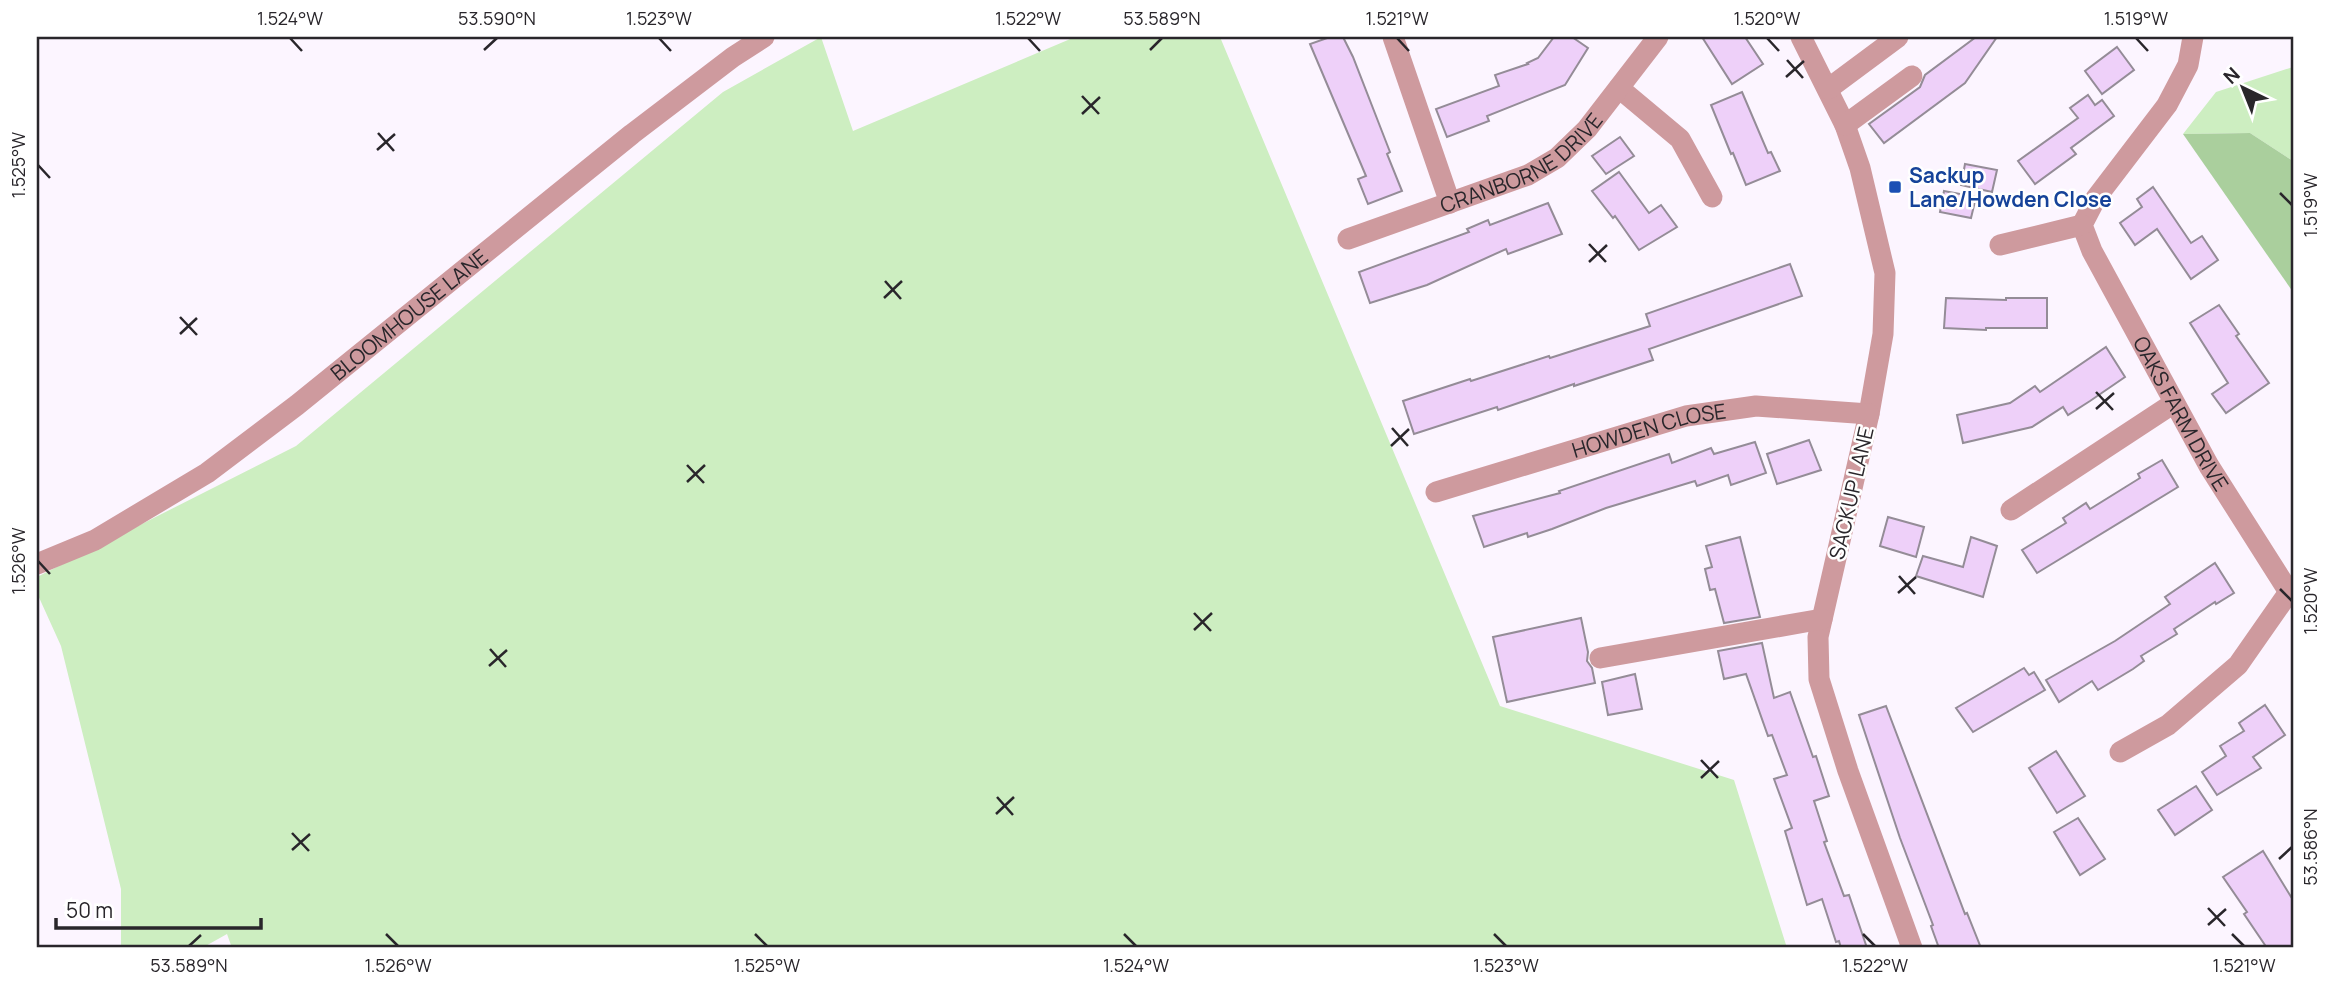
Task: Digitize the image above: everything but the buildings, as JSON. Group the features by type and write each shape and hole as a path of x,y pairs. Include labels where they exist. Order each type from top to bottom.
{"street":[{"name":"BLOOMHOUSE LANE","path":"37,564 95,540 207,474 297,405 632,134 733,57 764,37"},
{"path":"1393,37 1450,202"},
{"name":"CRANBORNE DRIVE","path":"1348,239 1528,174 1557,158 1587,128 1658,37"},
{"name":"SACKUP LANE","path":"1801,37 1845,125 1860,168 1885,273 1882,334 1870,414 1818,637 1819,679 1848,771 1912,948"},
{"path":"1828,89 1898,37"},
{"path":"2000,245 2082,225 2096,198 2167,105 2188,65 2193,37"},
{"path":"1845,125 1912,76"},
{"path":"1619,88 1681,139 1712,197"},
{"name":"OAKS FARM DRIVE","path":"2082,225 2092,251 2209,466 2291,592"},
{"path":"2011,510 2174,403"},
{"name":"HOWDEN CLOSE","path":"1436,492 1686,416 1756,406 1870,414"},
{"path":"2120,752 2168,725 2238,665 2291,592"},
{"path":"1600,658 1822,620"}],"green space":[{"path":"821,37 853,131 1075,37 1220,37 1500,706 1734,780 1787,948 232,948 227,934 202,948 121,948 121,889 61,646 37,593 37,577 296,446 723,92"},
{"path":"2293,67 2293,161 2250,133 2183,134 2216,92"},
{"path":"2250,133 2293,161 2293,292 2183,134"}],"place":[{"name":"Sackup Lane/Howden Close","path":"1895,187"}]}
